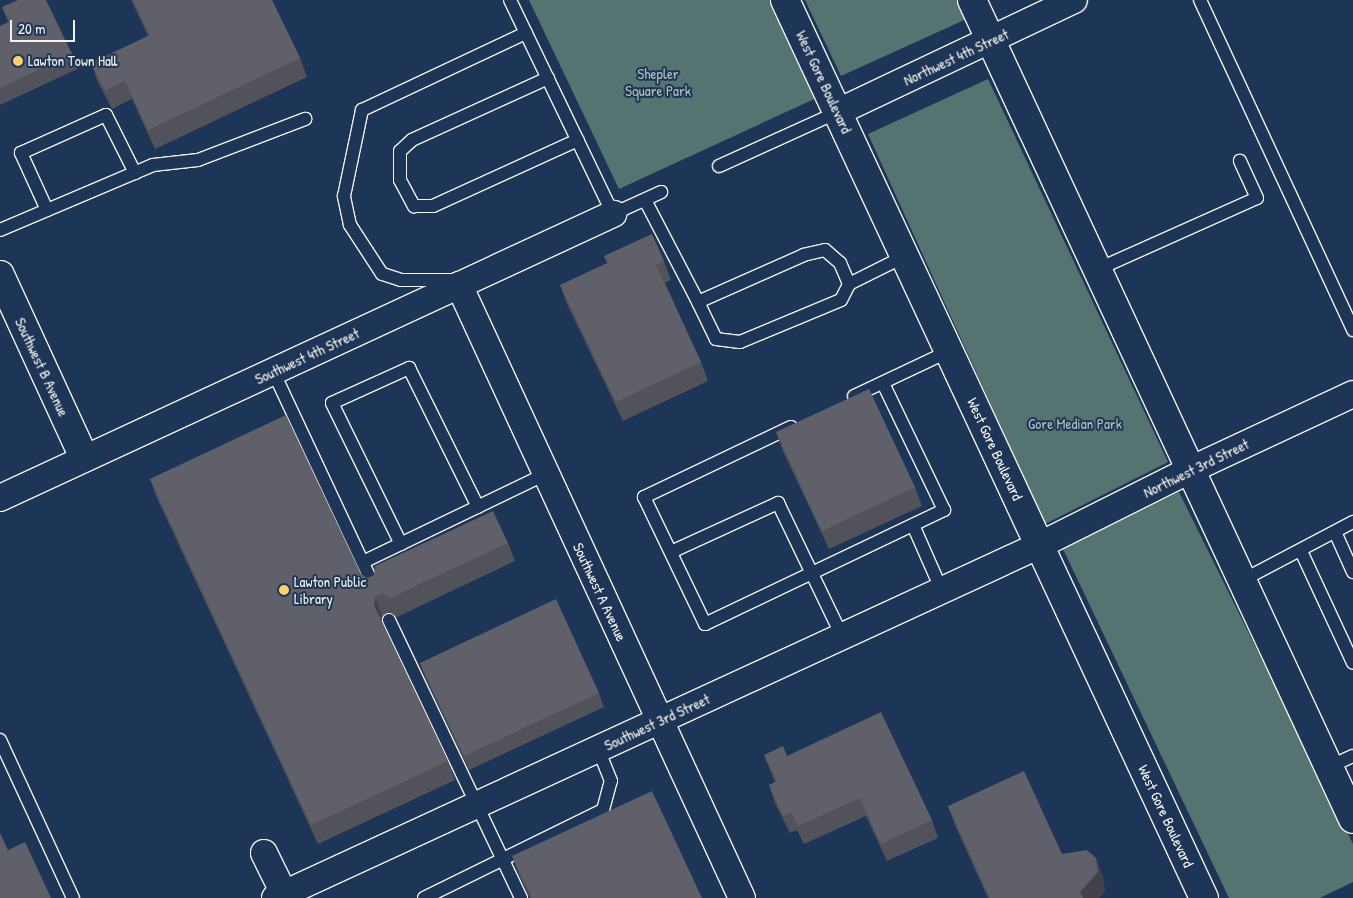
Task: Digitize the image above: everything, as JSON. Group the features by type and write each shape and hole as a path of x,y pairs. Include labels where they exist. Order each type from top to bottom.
{"main road":[{"name":"West Gore Boulevard","path":"785,0 1204,898"},
{"path":"972,0 1188,470 1353,818"},
{"name":"Southwest B Avenue","path":"0,275 84,458"}],"street":[{"name":"Northwest 4th Street","path":"838,112 991,42 1074,0"},
{"name":"Southwest 4th Street","path":"0,498 614,214"},
{"name":"Southwest A Avenue","path":"465,282 546,474 742,898"},
{"name":"Northwest 3rd Street","path":"1040,545 1188,470 1353,394"},
{"name":"Southwest 3rd Street","path":"282,897 476,805 1040,545"},
{"path":"264,853 282,897"}],"lane":[{"path":"510,0 614,214 662,192"},
{"path":"1200,0 1353,330"},
{"path":"465,282 401,280 382,274 350,225 344,196 352,150 362,110 526,33"},
{"path":"548,78 412,140 400,151 400,180 414,206 433,206 578,140"},
{"path":"718,166 838,112"},
{"path":"47,210 21,153 106,115 135,173"},
{"path":"0,230 153,165 198,160 305,119"},
{"path":"1096,270 1257,198 1240,161"},
{"path":"645,200 716,339 740,342 841,300 849,284 905,256"},
{"path":"698,302 804,255 825,250 840,263 849,284"},
{"path":"839,404 949,351"},
{"path":"401,544 332,403 409,368 478,507"},
{"path":"273,371 375,588"},
{"path":"803,421 644,497 705,624 944,510 883,383"},
{"path":"363,562 546,474"},
{"path":"671,552 778,503 842,636"},
{"path":"1241,581 1353,522"},
{"path":"913,525 942,591"},
{"path":"1336,532 1353,572"},
{"path":"1301,551 1353,663"},
{"path":"389,620 521,898"},
{"path":"0,740 73,898"},
{"path":"424,898 442,894 503,859 603,810 611,781 598,749"},
{"path":"1329,767 1353,756"}],"green space":[{"name":"Shepler Square Park","path":"529,0 778,0 823,95 619,189"},
{"path":"805,0 962,0 971,17 841,76"},
{"name":"Gore Median Park","path":"988,79 1168,462 1045,524 868,134"},
{"path":"1179,492 1353,844 1353,882 1320,898 1229,898 1063,549"}],"building":[{"path":"18,0 46,0 72,54 0,88 0,26 10,22 2,7"},
{"path":"133,0 272,0 300,58 148,130 125,81 105,90 91,63 150,35"},
{"path":"652,234 664,261 656,265 701,362 616,402 560,285 608,263 604,256"},
{"path":"869,389 915,487 822,531 776,432"},
{"name":"Lawton Public Library","path":"286,415 361,574 367,578 374,575 375,566 493,511 508,543 390,598 382,593 375,597 374,605 448,761 311,825 150,479"},
{"path":"556,599 599,693 464,756 420,663"},
{"path":"881,712 932,820 881,844 860,798 798,826 791,812 783,816 769,785 777,781 764,755 783,746 787,756"},
{"path":"1024,771 1062,854 1087,850 1096,858 1098,872 1080,892 1083,898 990,898 948,806"},
{"path":"652,791 702,898 532,898 512,856"},
{"path":"0,833 8,850 25,842 51,898 0,898"}],"place":[{"name":"Lawton Town Hall","path":"18,61"},
{"name":"Lawton Public Library","path":"284,590"}]}
